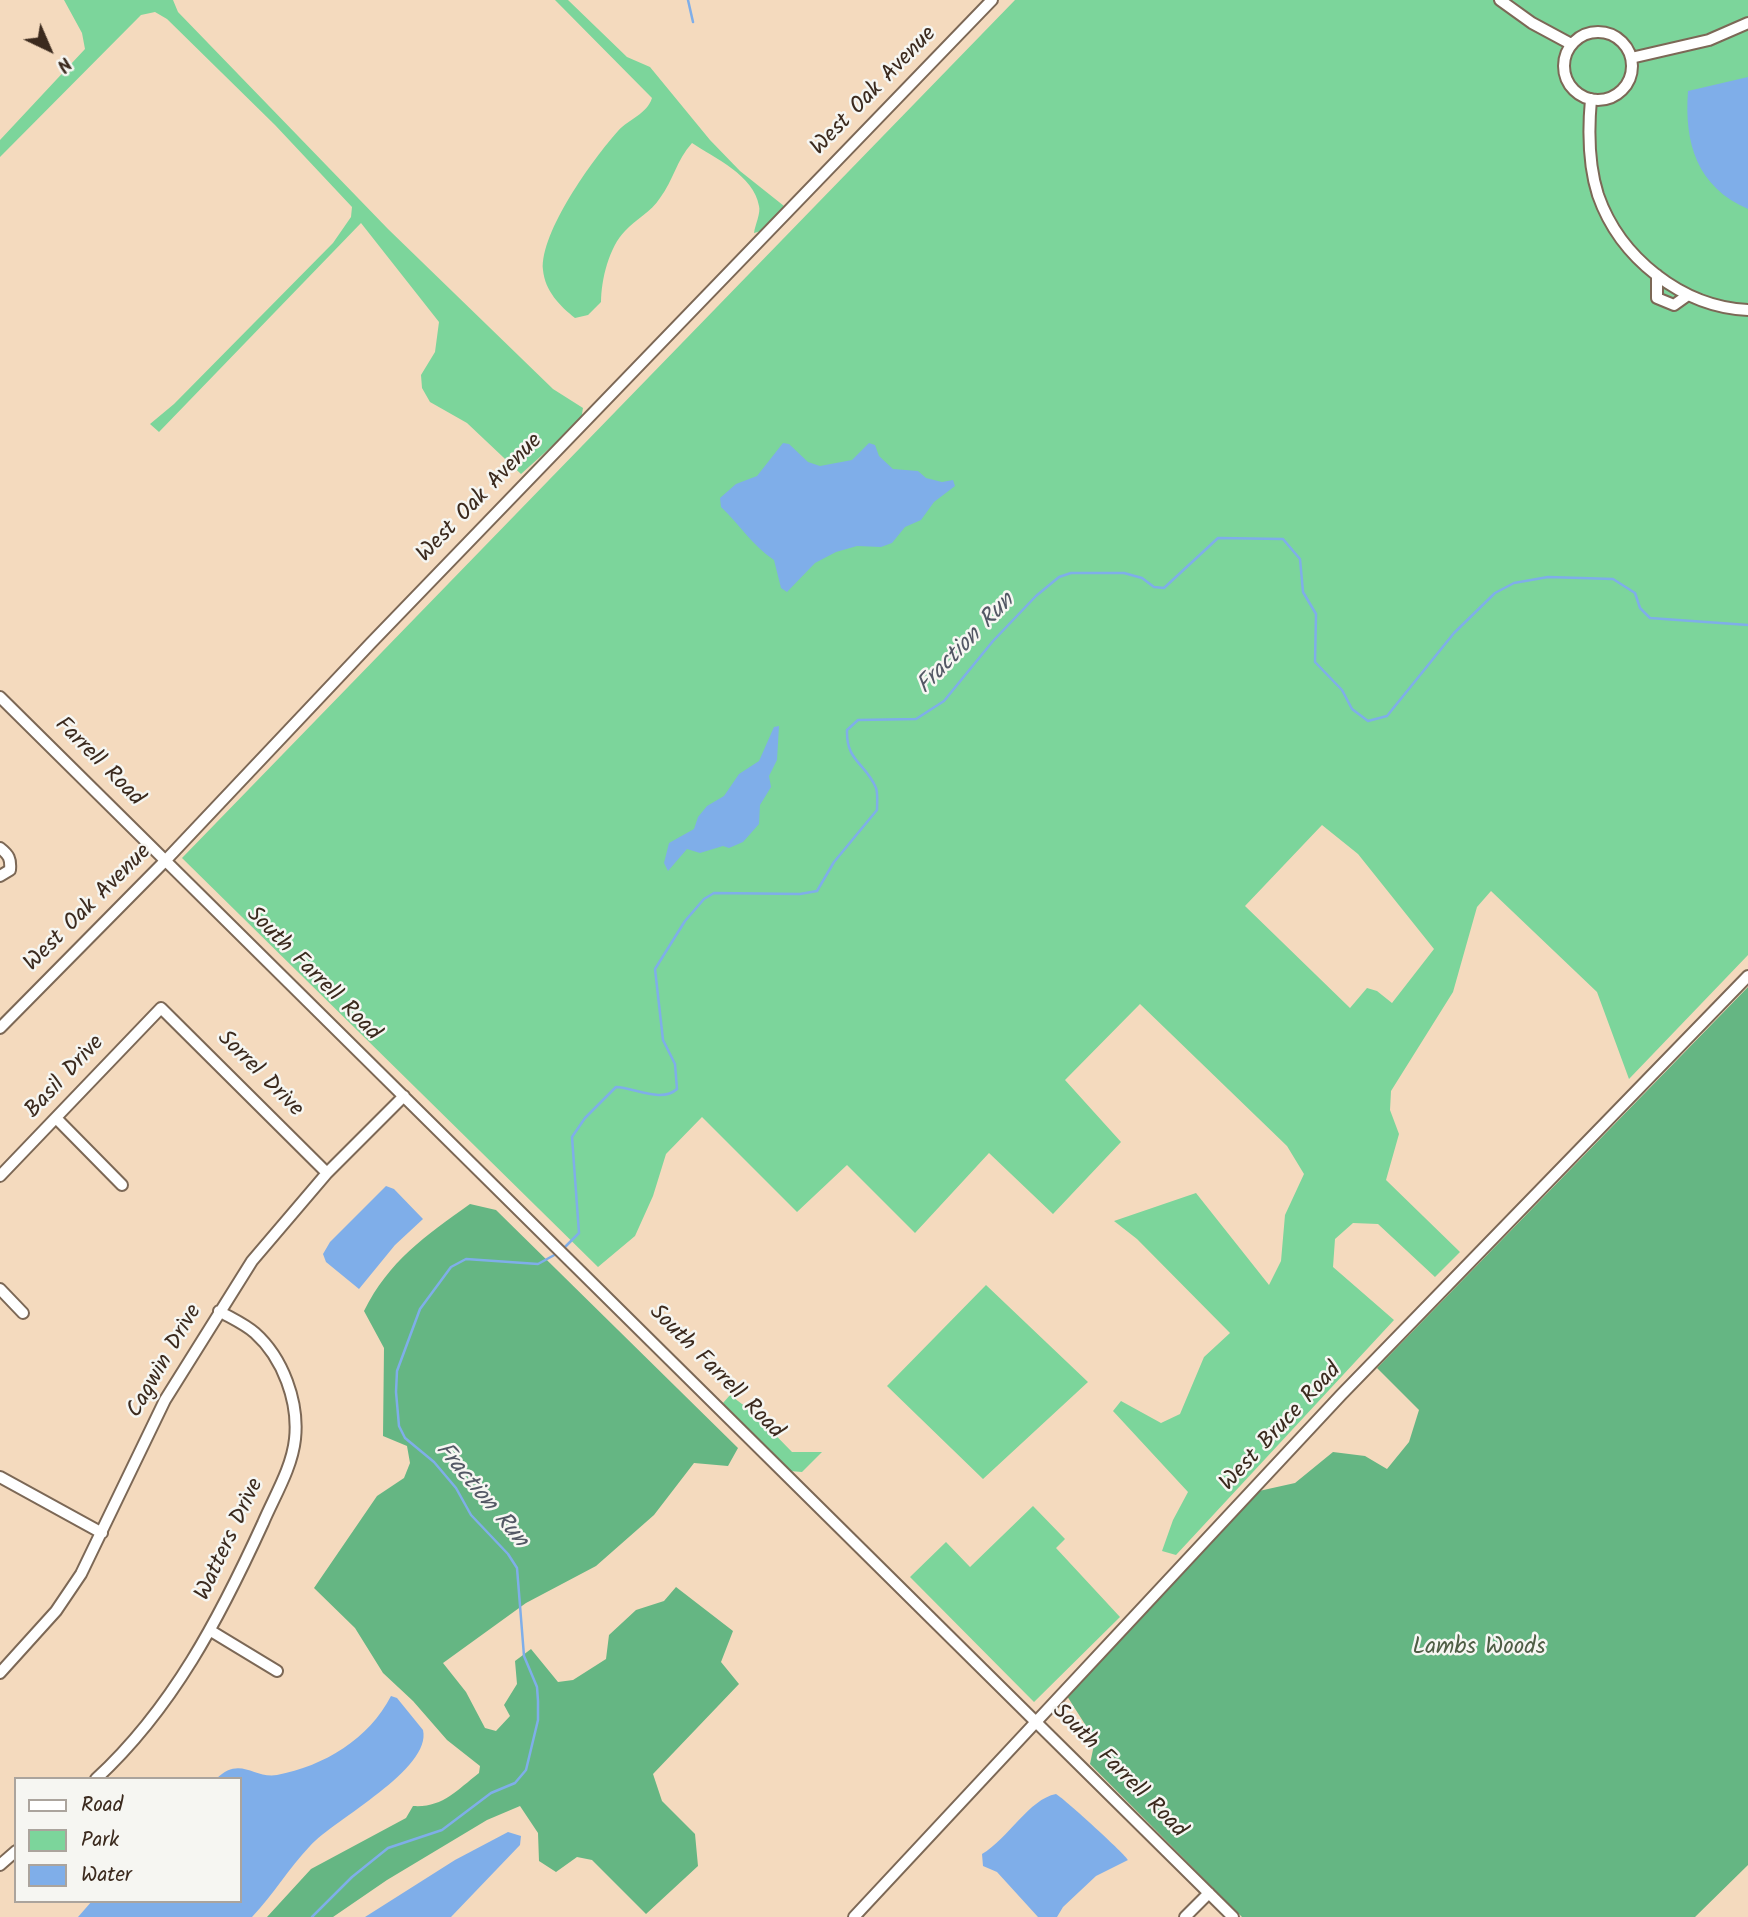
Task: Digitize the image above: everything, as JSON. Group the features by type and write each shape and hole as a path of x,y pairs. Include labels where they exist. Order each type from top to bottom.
{"street":[{"name":"West Oak Avenue","path":"0,1028 166,860 371,643 992,0"},
{"path":"1500,0 1532,23 1572,44"},
{"path":"1631,58 1709,40 1748,23"},
{"path":"1600,32 1620,40 1631,58 1629,79 1623,89 1603,100 1580,95 1566,78 1566,55 1572,44 1590,33 1600,32"},
{"path":"1591,99 1588,132 1598,195 1611,223 1633,252 1657,275 1688,295 1732,309 1748,310"},
{"path":"1657,275 1657,298 1665,304 1674,305 1688,295"},
{"name":"Farrell Road","path":"0,697 166,860"},
{"path":"0,848 8,854 10,870 0,876"},
{"name":"South Farrell Road","path":"166,860 1233,1917"},
{"name":"West Bruce Road","path":"854,1917 1038,1723 1340,1395 1748,976"},
{"name":"Basil Drive","path":"0,1176 161,1008"},
{"name":"Sorrel Drive","path":"161,1008 327,1173"},
{"name":"Cagwin Drive","path":"0,1672 56,1611 81,1574 165,1400 219,1311 275,1230 404,1096"},
{"path":"57,1119 122,1185"},
{"path":"0,1289 23,1312"},
{"name":"Watters Drive","path":"98,1777 146,1726 180,1681 211,1631 284,1476 295,1439 292,1401 282,1367 256,1334 219,1311"},
{"path":"0,1477 102,1533"},
{"path":"211,1631 277,1671"},
{"path":"0,1865 14,1853"},
{"path":"1185,1917 1209,1893"}],"green space":[{"path":"64,0 173,0 178,12 388,229 553,389 583,408 581,420 521,474 467,423 430,402 422,388 421,375 435,352 439,322 361,223 159,432 150,424 174,404 333,243 351,217 352,207 275,125 167,19 155,12 141,15 0,157 0,140 85,49 82,33"},
{"path":"555,0 568,0 627,57 650,67 710,140 740,171 784,206 761,231 754,233 759,209 756,195 750,185 732,168 692,143 656,203 619,238 604,274 601,302 588,315 575,318 554,297 544,278 544,254 550,236 570,197 595,159 622,127 650,104 652,98"},
{"path":"1015,0 1748,0 1748,955 1629,1079 1597,992 1491,891 1477,907 1453,992 1391,1091 1390,1110 1399,1134 1386,1180 1460,1252 1435,1277 1378,1224 1353,1223 1335,1239 1333,1267 1394,1320 1176,1555 1162,1551 1173,1520 1188,1492 1113,1411 1121,1401 1161,1423 1180,1414 1204,1357 1230,1333 1137,1239 1114,1221 1196,1193 1269,1285 1281,1261 1285,1215 1304,1174 1287,1146 1140,1004 1065,1080 1121,1142 1053,1214 989,1153 915,1233 847,1165 797,1212 702,1117 666,1154 653,1196 635,1236 598,1267 182,858","holes":["1322,825 1358,854 1434,949 1392,1003 1377,991 1367,988 1350,1008 1245,906"]},
{"name":"Lambs Woods","path":"1748,987 1748,1865 1695,1917 1242,1917 1090,1764 1095,1740 1067,1696 1259,1491 1295,1483 1333,1452 1365,1456 1387,1469 1409,1442 1419,1410 1377,1368"},
{"path":"470,1204 496,1210 738,1448 728,1466 694,1463 654,1515 596,1566 526,1603 443,1663 466,1692 485,1728 496,1731 510,1716 504,1705 517,1684 515,1661 531,1649 558,1682 573,1680 606,1659 609,1635 636,1610 664,1601 676,1587 733,1631 721,1662 739,1684 653,1774 662,1801 695,1834 698,1866 646,1914 592,1860 577,1857 556,1872 539,1861 538,1833 520,1806 487,1820 387,1880 333,1917 267,1917 311,1869 406,1818 413,1806 432,1804 448,1797 479,1773 480,1766 447,1740 413,1701 383,1673 355,1628 314,1588 377,1496 404,1478 410,1463 407,1446 383,1436 384,1348 364,1311 374,1293 397,1264 423,1239"},
{"path":"986,1285 1088,1382 983,1479 887,1386"},
{"path":"730,1395 754,1413 792,1452 822,1452 802,1472 790,1471 723,1403"},
{"path":"1033,1506 1065,1539 1056,1548 1120,1617 1034,1702 910,1577 946,1542 970,1567"}],"water":[{"path":"1748,77 1748,209 1717,189 1706,176 1692,145 1687,110 1688,91"},
{"path":"783,443 789,444 808,462 820,466 852,460 869,443 875,445 879,456 893,469 918,471 926,478 942,482 953,480 955,486 934,502 921,520 905,527 892,543 881,547 857,546 836,552 815,563 787,592 781,588 774,560 721,507 720,498 736,484 757,476"},
{"path":"779,726 777,760 769,776 771,787 760,805 759,824 743,842 729,848 723,846 700,853 687,849 668,871 664,863 669,843 694,829 698,817 707,806 724,796 739,774 759,761 774,727"},
{"path":"386,1186 394,1189 423,1219 395,1245 359,1289 326,1262 323,1254 330,1242"},
{"path":"391,1696 397,1698 423,1730 422,1745 413,1761 398,1777 310,1846 252,1917 78,1917 90,1903 242,1903 242,1777 219,1777 232,1769 277,1775 312,1765 358,1738 382,1711"},
{"path":"1056,1794 1128,1860 1096,1876 1063,1907 1057,1917 1038,1917 997,1872 983,1866 982,1854 1037,1803"},
{"path":"508,1832 521,1836 520,1845 451,1917 365,1917 455,1860"}],"waterway":[{"path":"688,0 693,22"},
{"name":"Fraction Run","path":"563,1249 579,1233 572,1137 585,1118 616,1087 656,1095 664,1095 677,1089 675,1064 663,1040 655,969 685,921 704,899 714,893 800,894 817,891 834,862 877,810 876,788 853,756 847,730 858,720 916,719 944,701 993,641 1036,596 1059,577 1071,573 1124,573 1142,578 1154,587 1164,588 1218,538 1283,539 1300,559 1303,592 1316,614 1315,662 1342,690 1352,709 1368,721 1387,716 1454,633 1495,593 1514,583 1548,577 1613,579 1635,593 1640,608 1650,618 1748,625"},
{"name":"Fraction Run","path":"312,1917 352,1877 388,1848 442,1830 491,1793 515,1783 526,1770 538,1720 538,1701 537,1687 524,1656 517,1568 508,1554 471,1515 456,1488 434,1462 405,1438 399,1426 397,1371 420,1309 451,1267 466,1259 538,1264 558,1253"}]}
